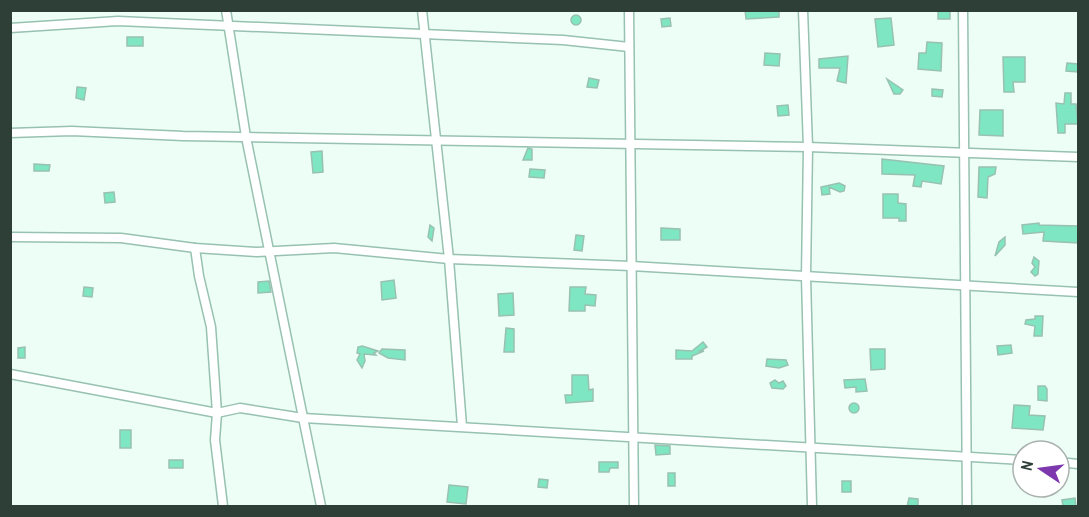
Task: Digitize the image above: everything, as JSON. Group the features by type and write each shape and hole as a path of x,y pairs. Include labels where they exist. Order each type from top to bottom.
{"street":[{"path":"226,10 246,137 321,507"},
{"path":"422,10 449,259 462,426"},
{"path":"629,10 634,507"},
{"path":"803,10 808,147 806,277 812,507"},
{"path":"963,10 967,507"},
{"path":"10,28 118,21 563,40 629,47"},
{"path":"10,133 72,131 246,137 808,147 1078,157"},
{"path":"10,237 121,238 195,249 334,248 449,259 631,266 1078,292"},
{"path":"195,249 198,276 211,327 217,413 215,440 223,507"},
{"path":"10,374 217,413 240,408 303,418 1011,459"}],"building":[{"path":"745,10 779,10 779,17 746,19"},
{"path":"938,10 950,10 950,19 938,19"},
{"path":"576,15 580,16 580,24 576,25 572,24 571,20 572,16"},
{"path":"670,18 671,26 662,27 661,19"},
{"path":"891,18 894,45 878,47 875,19"},
{"path":"127,37 143,37 143,46 127,46"},
{"path":"927,42 942,43 941,71 918,69 919,53 926,53"},
{"path":"765,53 780,54 779,66 764,65"},
{"path":"848,56 846,83 837,81 840,68 819,68 819,59"},
{"path":"1003,57 1025,57 1025,82 1013,82 1014,92 1004,92"},
{"path":"1067,63 1078,64 1078,72 1066,71"},
{"path":"589,78 599,80 597,88 587,87"},
{"path":"887,79 903,90 900,94 894,94"},
{"path":"77,87 86,88 84,100 76,98"},
{"path":"932,89 943,90 942,97 932,96"},
{"path":"1065,93 1071,93 1071,104 1076,104 1078,124 1065,124 1065,133 1058,133 1056,103 1064,104"},
{"path":"788,105 789,115 778,116 777,106"},
{"path":"980,110 1003,110 1003,136 979,135"},
{"path":"528,148 532,149 532,160 523,160"},
{"path":"322,151 323,172 313,173 311,152"},
{"path":"882,159 944,166 941,184 922,181 921,187 913,186 915,175 882,174"},
{"path":"34,164 50,165 49,171 34,171"},
{"path":"979,167 996,167 995,174 988,177 987,198 978,197"},
{"path":"530,169 545,170 544,178 529,177"},
{"path":"839,183 845,186 844,191 840,192 829,187 830,194 822,195 821,187"},
{"path":"114,192 115,202 105,203 104,193"},
{"path":"883,194 898,194 898,203 906,204 906,221 899,221 899,218 883,218"},
{"path":"1039,223 1039,225 1078,226 1078,243 1043,241 1044,232 1023,234 1022,225"},
{"path":"430,225 434,228 432,241 428,237"},
{"path":"661,228 680,229 680,240 661,240"},
{"path":"576,235 584,236 582,251 574,250"},
{"path":"1005,237 1005,245 995,256 999,242"},
{"path":"1034,257 1039,261 1038,274 1035,276 1031,272 1035,267 1032,263"},
{"path":"394,280 396,298 382,300 381,282"},
{"path":"269,281 271,292 258,293 258,282"},
{"path":"84,287 93,288 92,297 83,296"},
{"path":"570,287 586,287 585,294 596,295 595,306 585,305 585,311 569,311"},
{"path":"513,293 514,315 499,316 498,294"},
{"path":"1035,316 1043,316 1042,336 1034,336 1035,326 1025,324 1026,320 1035,319"},
{"path":"506,328 514,329 514,352 504,352"},
{"path":"703,342 707,347 700,351 704,351 692,356 692,359 676,359 676,350 692,351"},
{"path":"1011,345 1012,353 998,355 997,346"},
{"path":"25,347 25,358 18,358 18,348"},
{"path":"358,347 378,351 374,353 376,355 364,354 365,361 362,368 357,360 360,354 357,353"},
{"path":"382,349 405,350 405,360 388,358 379,353"},
{"path":"870,349 885,349 885,369 871,370"},
{"path":"767,359 786,360 788,365 779,368 766,366"},
{"path":"572,375 588,375 589,390 593,389 593,401 566,403 565,395 572,395"},
{"path":"865,379 867,391 856,392 856,387 845,388 844,380"},
{"path":"775,380 779,383 783,381 786,386 783,389 772,388 770,383"},
{"path":"1038,386 1045,386 1047,389 1047,401 1038,400"},
{"path":"854,403 858,404 858,412 854,413 850,412 849,408 850,404"},
{"path":"1014,405 1030,406 1029,415 1045,416 1043,430 1012,428"},
{"path":"120,430 131,430 131,448 120,448"},
{"path":"655,445 670,446 670,454 656,455"},
{"path":"169,460 183,460 183,468 169,468"},
{"path":"599,462 618,462 618,468 610,468 609,472 599,472"},
{"path":"668,473 675,473 675,486 668,486"},
{"path":"539,479 548,480 547,488 538,487"},
{"path":"842,481 851,481 851,492 842,492"},
{"path":"449,485 468,487 466,504 447,502"},
{"path":"909,498 918,499 918,507 907,507"},
{"path":"1075,498 1076,507 1063,507 1062,500"}]}
